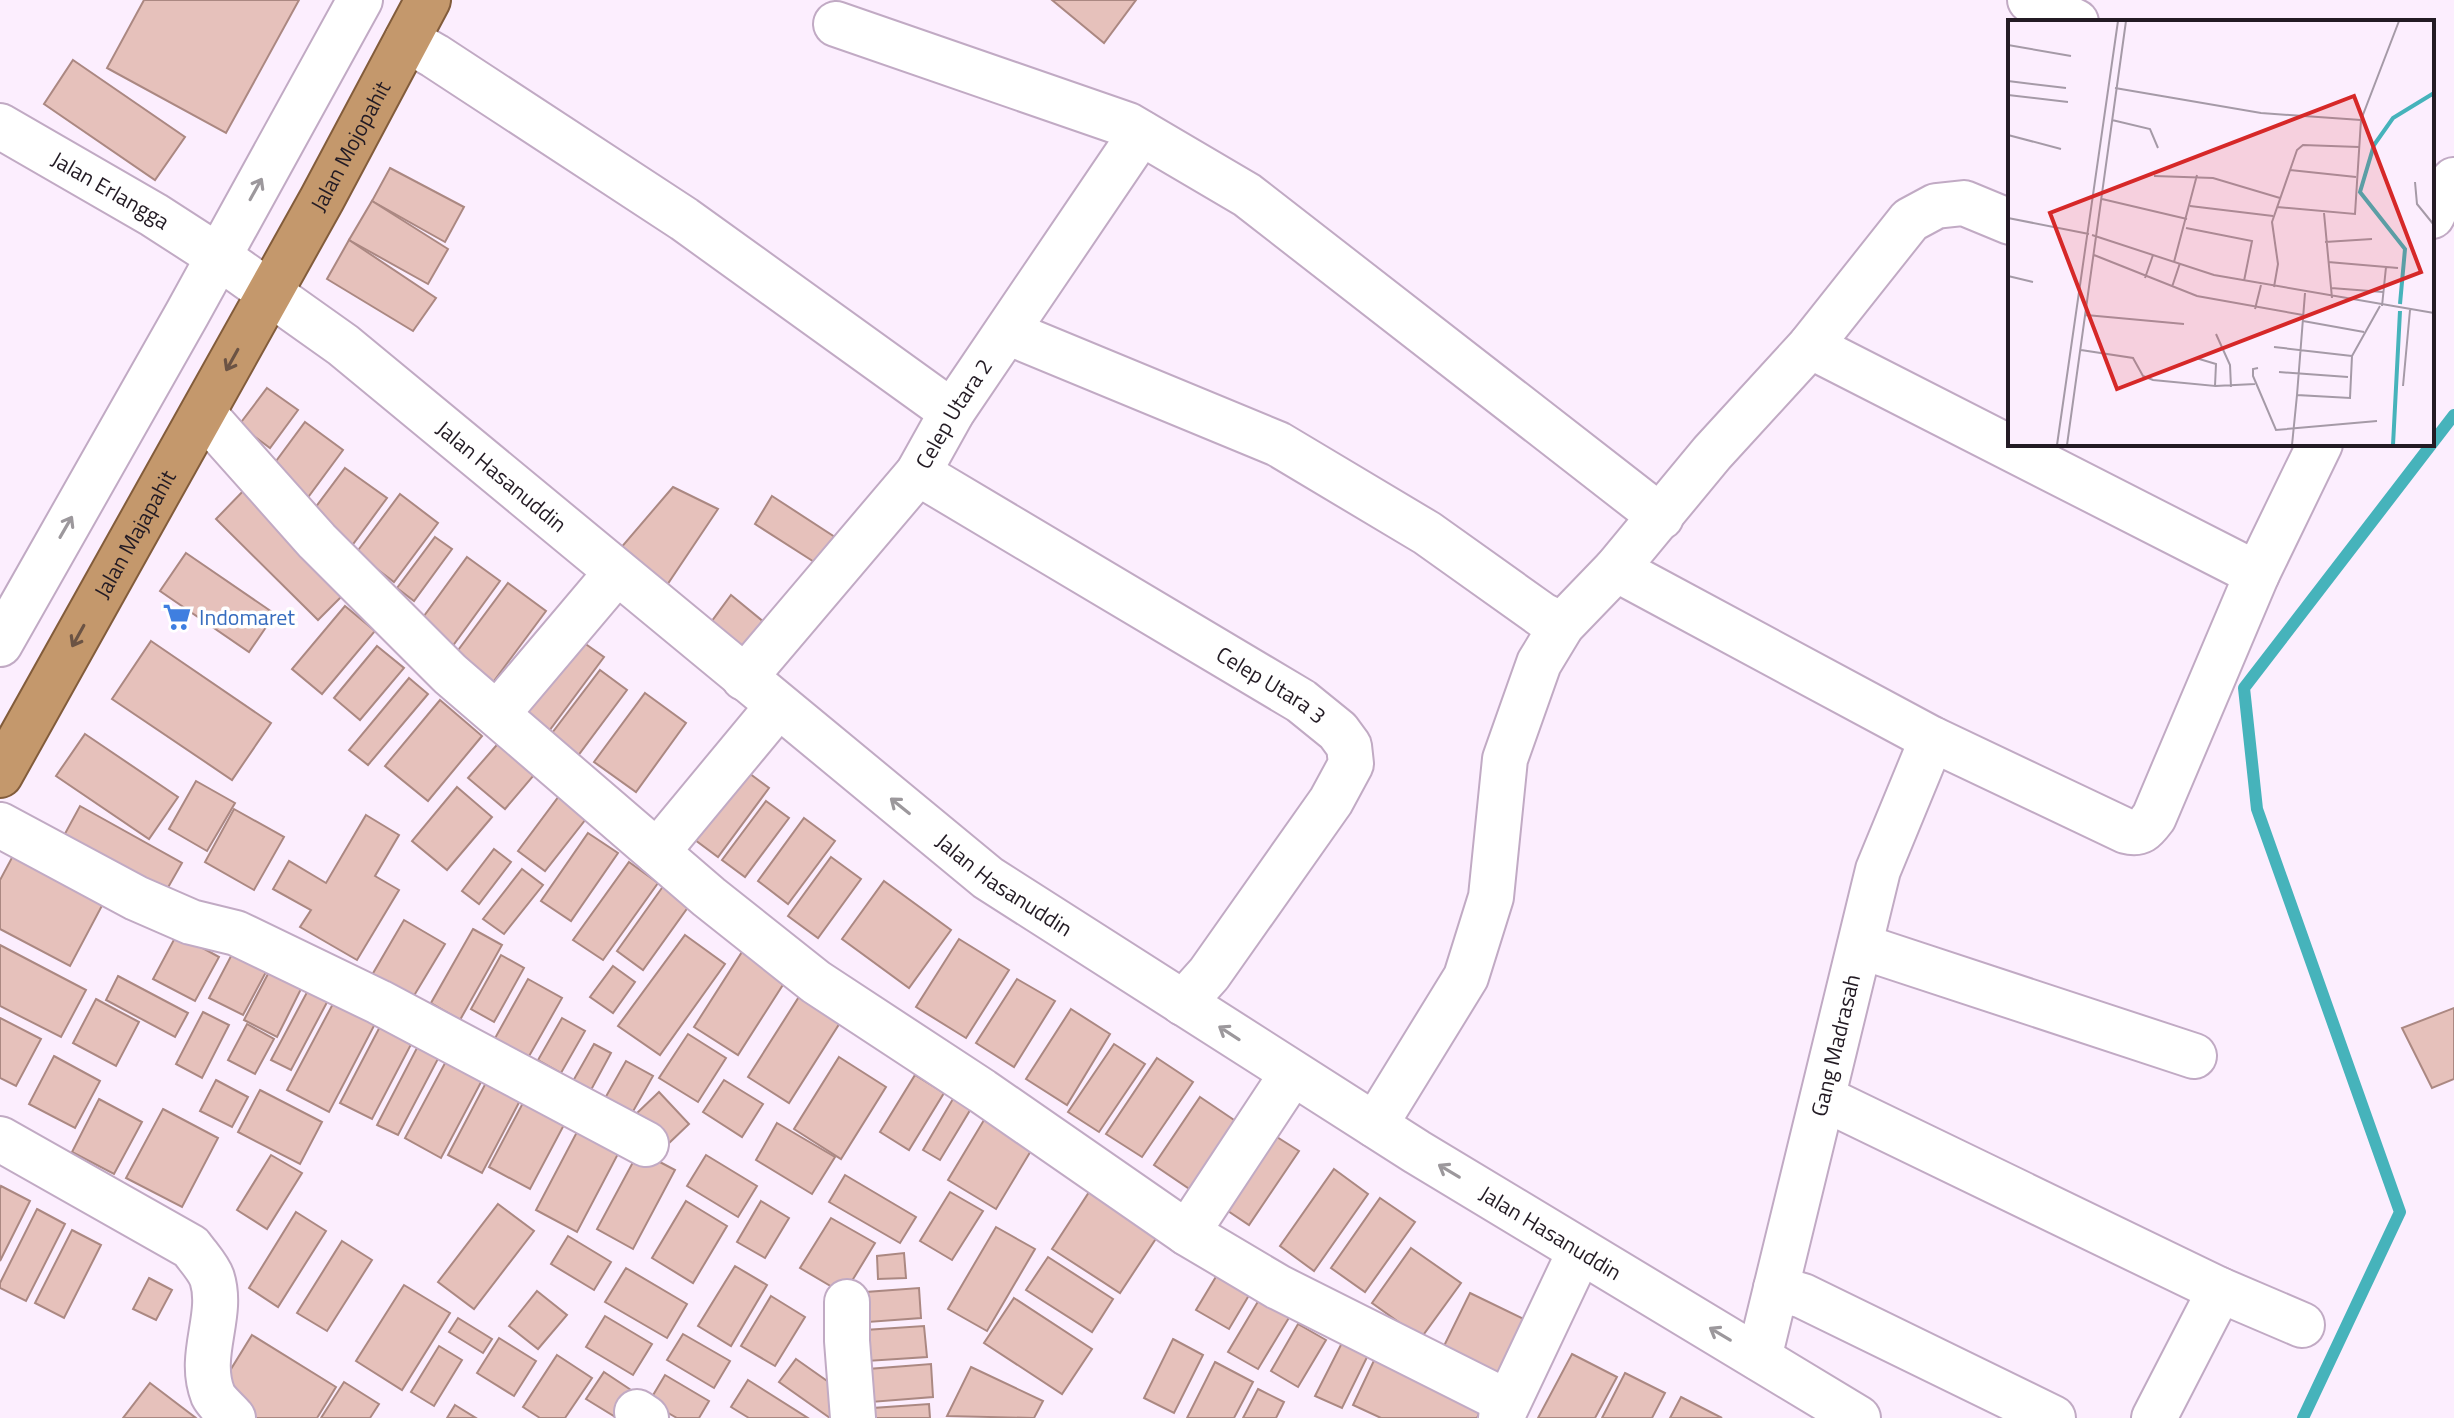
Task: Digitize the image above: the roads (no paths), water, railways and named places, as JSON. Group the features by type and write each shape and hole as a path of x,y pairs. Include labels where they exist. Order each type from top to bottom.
{"highway":[{"name":"Jalan Mojopahit","path":"270,292 428,0"},
{"name":"Jalan Majapahit","path":"0,775 270,292"}],"street":[{"path":"0,644 360,0"},
{"path":"2030,0 2072,20"},
{"path":"836,24 1128,125 1247,195 1661,517"},
{"path":"407,40 684,219 952,412"},
{"name":"Jalan Erlangga","path":"0,126 154,215 219,257"},
{"name":"Celep Utara 2","path":"744,678 918,473 952,412 1141,133"},
{"path":"1375,1125 1466,977 1491,897 1505,759 1539,663 1562,625 1616,569 1712,453 1810,346 1910,220 1936,206 1964,203 2008,221"},
{"name":"Jalan Hasanuddin","path":"219,257 343,345 988,878 1292,1074 1858,1418"},
{"path":"1007,332 1278,444 1427,533 1542,615 1562,625"},
{"path":"1810,346 2257,574"},
{"path":"203,413 317,541 450,674 709,897 816,982 982,1091 1187,1233 1278,1287 1504,1410 1580,1251"},
{"path":"1616,569 1932,739 2136,834 2145,829 2154,817 2257,574 2319,446"},
{"name":"Celep Utara 3","path":"918,473 1301,701 1338,731 1349,746 1351,764 1331,801 1209,974 1183,1003"},
{"path":"497,714 617,572"},
{"path":"657,852 778,706"},
{"name":"Gang Madrasah","path":"1759,1358 1878,870 1932,739"},
{"path":"0,825 136,898 191,922 236,933 379,1002 646,1144"},
{"path":"1860,946 2194,1056"},
{"path":"1187,1233 1292,1074"},
{"path":"1823,1098 2220,1290 2302,1325"},
{"path":"0,1139 191,1247 211,1276 216,1301 207,1347 213,1397 233,1418"},
{"path":"1776,1288 1803,1296 2053,1418"},
{"path":"2154,1418 2220,1290"},
{"path":"847,1302 853,1418"}],"waterway":[{"path":"2434,441 2454,415"},
{"path":"2303,1418 2400,1212 2257,809 2244,688 2430,446"}],"place":[{"name":"Indomaret","path":"177,617"}]}
